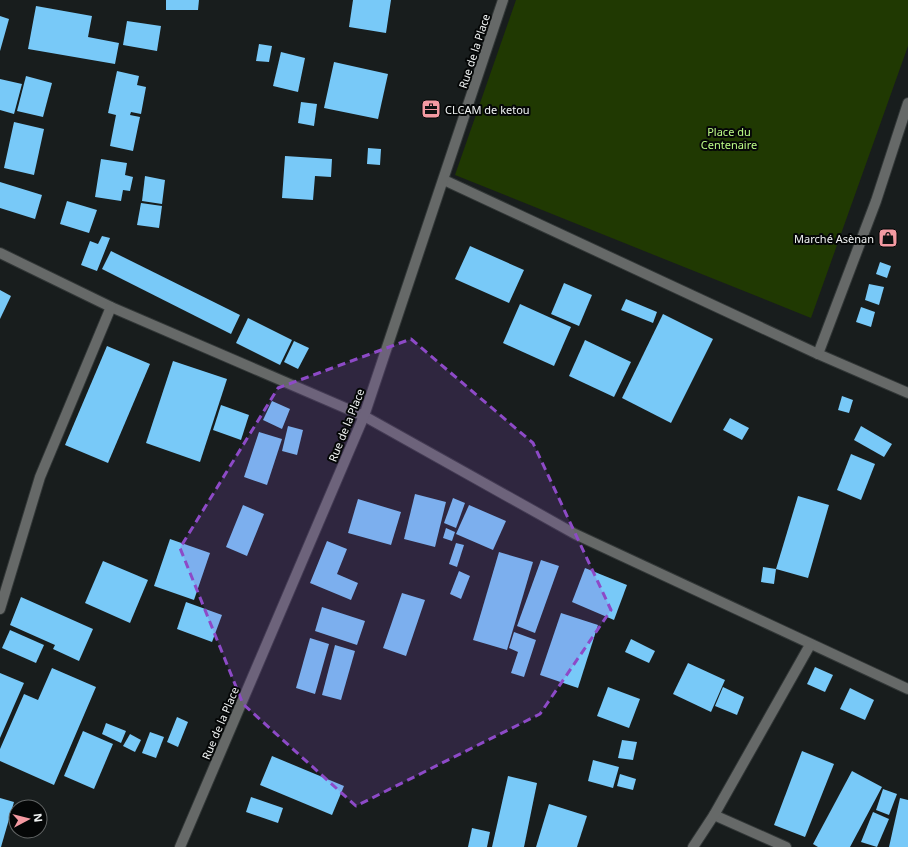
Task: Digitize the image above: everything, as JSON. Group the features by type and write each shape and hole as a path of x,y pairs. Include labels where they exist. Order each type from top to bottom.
{"street":[{"name":"Rue de la Place","path":"180,847 364,416 503,0"},
{"path":"818,354 876,201 908,102"},
{"path":"444,180 818,354 908,394"},
{"path":"0,253 111,306 364,416 575,534 810,645 908,689"},
{"path":"0,609 40,477 111,306"},
{"path":"693,847 714,815 810,645"},
{"path":"714,815 786,847"}],"highlighted area":[{"path":"411,339 533,443 611,610 540,714 356,806 243,704 180,548 278,388"}],"green space":[{"name":"Place du Centenaire","path":"516,0 908,0 908,46 811,318 455,175"}],"building":[{"path":"166,0 199,0 198,10 166,10"},
{"path":"353,0 391,0 386,33 349,27"},
{"path":"36,6 92,16 88,37 119,43 115,64 28,49"},
{"path":"0,16 9,19 0,51"},
{"path":"127,21 161,26 157,51 123,45"},
{"path":"259,44 272,46 269,62 256,61"},
{"path":"281,52 305,58 298,92 273,86"},
{"path":"334,62 388,74 378,119 324,108"},
{"path":"117,71 139,76 137,85 146,87 141,114 131,112 130,115 140,117 133,151 110,146 116,115 108,113"},
{"path":"26,76 52,83 43,117 17,111"},
{"path":"0,79 22,84 14,114 0,110"},
{"path":"301,102 317,104 314,126 298,123"},
{"path":"14,122 44,129 34,175 4,168"},
{"path":"368,148 381,149 380,165 367,164"},
{"path":"285,156 332,159 331,177 315,176 313,200 282,198"},
{"path":"101,159 127,163 125,175 133,177 130,191 123,190 121,201 95,197"},
{"path":"145,176 165,180 162,204 142,201"},
{"path":"0,182 42,195 35,219 0,208"},
{"path":"67,201 97,210 89,233 60,224"},
{"path":"141,203 162,206 159,228 137,225"},
{"path":"886,229 897,232 893,246 882,243"},
{"path":"102,236 110,238 97,271 81,265 90,241 98,244"},
{"path":"470,246 524,270 509,303 455,279"},
{"path":"111,251 240,315 231,334 102,269"},
{"path":"880,262 891,266 887,278 876,274"},
{"path":"564,283 592,295 579,326 551,314"},
{"path":"869,284 884,287 879,305 865,300"},
{"path":"0,290 11,296 0,319"},
{"path":"626,299 657,312 653,323 621,310"},
{"path":"520,304 571,327 554,366 503,343"},
{"path":"861,307 875,312 871,327 856,322"},
{"path":"663,314 713,339 671,423 622,398"},
{"path":"248,318 292,340 280,365 236,343"},
{"path":"585,340 631,362 614,397 569,376"},
{"path":"294,341 309,348 298,369 284,362"},
{"path":"107,346 150,364 108,463 65,445"},
{"path":"173,361 227,379 200,462 146,443"},
{"path":"842,396 853,400 849,413 838,410"},
{"path":"272,401 290,409 282,429 263,420"},
{"path":"221,405 249,415 241,440 213,430"},
{"path":"730,418 749,428 742,440 723,430"},
{"path":"288,426 303,430 297,455 282,451"},
{"path":"861,426 892,444 884,457 854,440"},
{"path":"259,432 282,439 267,485 244,477"},
{"path":"851,454 875,464 861,500 837,490"},
{"path":"415,494 446,502 435,547 404,539"},
{"path":"798,496 829,505 808,578 776,569"},
{"path":"453,498 465,503 456,528 444,523"},
{"path":"358,499 401,512 391,545 348,533"},
{"path":"243,505 264,514 247,556 226,547"},
{"path":"469,505 506,521 493,550 456,534"},
{"path":"446,528 455,532 452,541 443,538"},
{"path":"170,539 210,553 194,600 154,586"},
{"path":"327,541 347,549 337,574 358,583 351,600 310,583"},
{"path":"456,543 464,545 457,567 449,564"},
{"path":"499,552 533,562 507,650 473,640"},
{"path":"541,560 559,566 535,633 517,626"},
{"path":"103,561 148,580 130,623 85,603"},
{"path":"763,567 776,569 774,584 761,582"},
{"path":"585,568 627,585 614,620 572,602"},
{"path":"459,571 470,576 461,599 450,594"},
{"path":"402,593 425,600 406,656 383,648"},
{"path":"21,597 93,629 79,661 53,649 55,645 10,625"},
{"path":"186,602 222,615 212,642 177,629"},
{"path":"322,607 365,621 357,645 315,631"},
{"path":"561,613 598,625 578,688 540,675"},
{"path":"10,630 44,645 36,663 2,648"},
{"path":"514,632 536,640 524,677 511,673 518,652 509,648"},
{"path":"310,638 329,644 315,694 296,688"},
{"path":"631,639 655,651 649,663 625,652"},
{"path":"335,645 355,651 341,700 322,695"},
{"path":"688,663 725,680 711,712 673,694"},
{"path":"815,667 833,675 825,692 807,684"},
{"path":"52,668 96,687 54,785 0,761 0,749 24,694 38,700"},
{"path":"0,673 24,683 0,738"},
{"path":"608,687 640,699 629,728 597,716"},
{"path":"723,687 744,697 737,715 715,706"},
{"path":"850,688 874,700 865,720 840,709"},
{"path":"177,717 188,722 178,747 167,742"},
{"path":"106,723 126,731 121,743 102,734"},
{"path":"83,731 113,744 94,789 64,776"},
{"path":"150,732 164,737 156,758 142,753"},
{"path":"130,734 141,740 135,752 123,746"},
{"path":"622,740 637,742 633,760 618,758"},
{"path":"802,751 834,764 805,837 774,825"},
{"path":"272,756 344,786 332,815 260,785"},
{"path":"593,760 619,767 613,788 588,781"},
{"path":"852,771 882,787 850,847 818,847 813,844"},
{"path":"620,774 636,779 633,790 617,786"},
{"path":"508,776 537,783 524,847 492,847"},
{"path":"883,789 897,794 889,815 876,810"},
{"path":"251,797 283,808 278,823 246,812"},
{"path":"0,798 8,800 8,823 0,847"},
{"path":"900,798 908,800 908,847 889,847"},
{"path":"549,804 587,816 577,847 536,847"},
{"path":"873,812 889,819 877,847 861,842"},
{"path":"472,828 490,832 487,847 468,847"}],"place":[{"name":"CLCAM de ketou","path":"431,109"},
{"name":"Marché Asènan","path":"888,238"}]}
